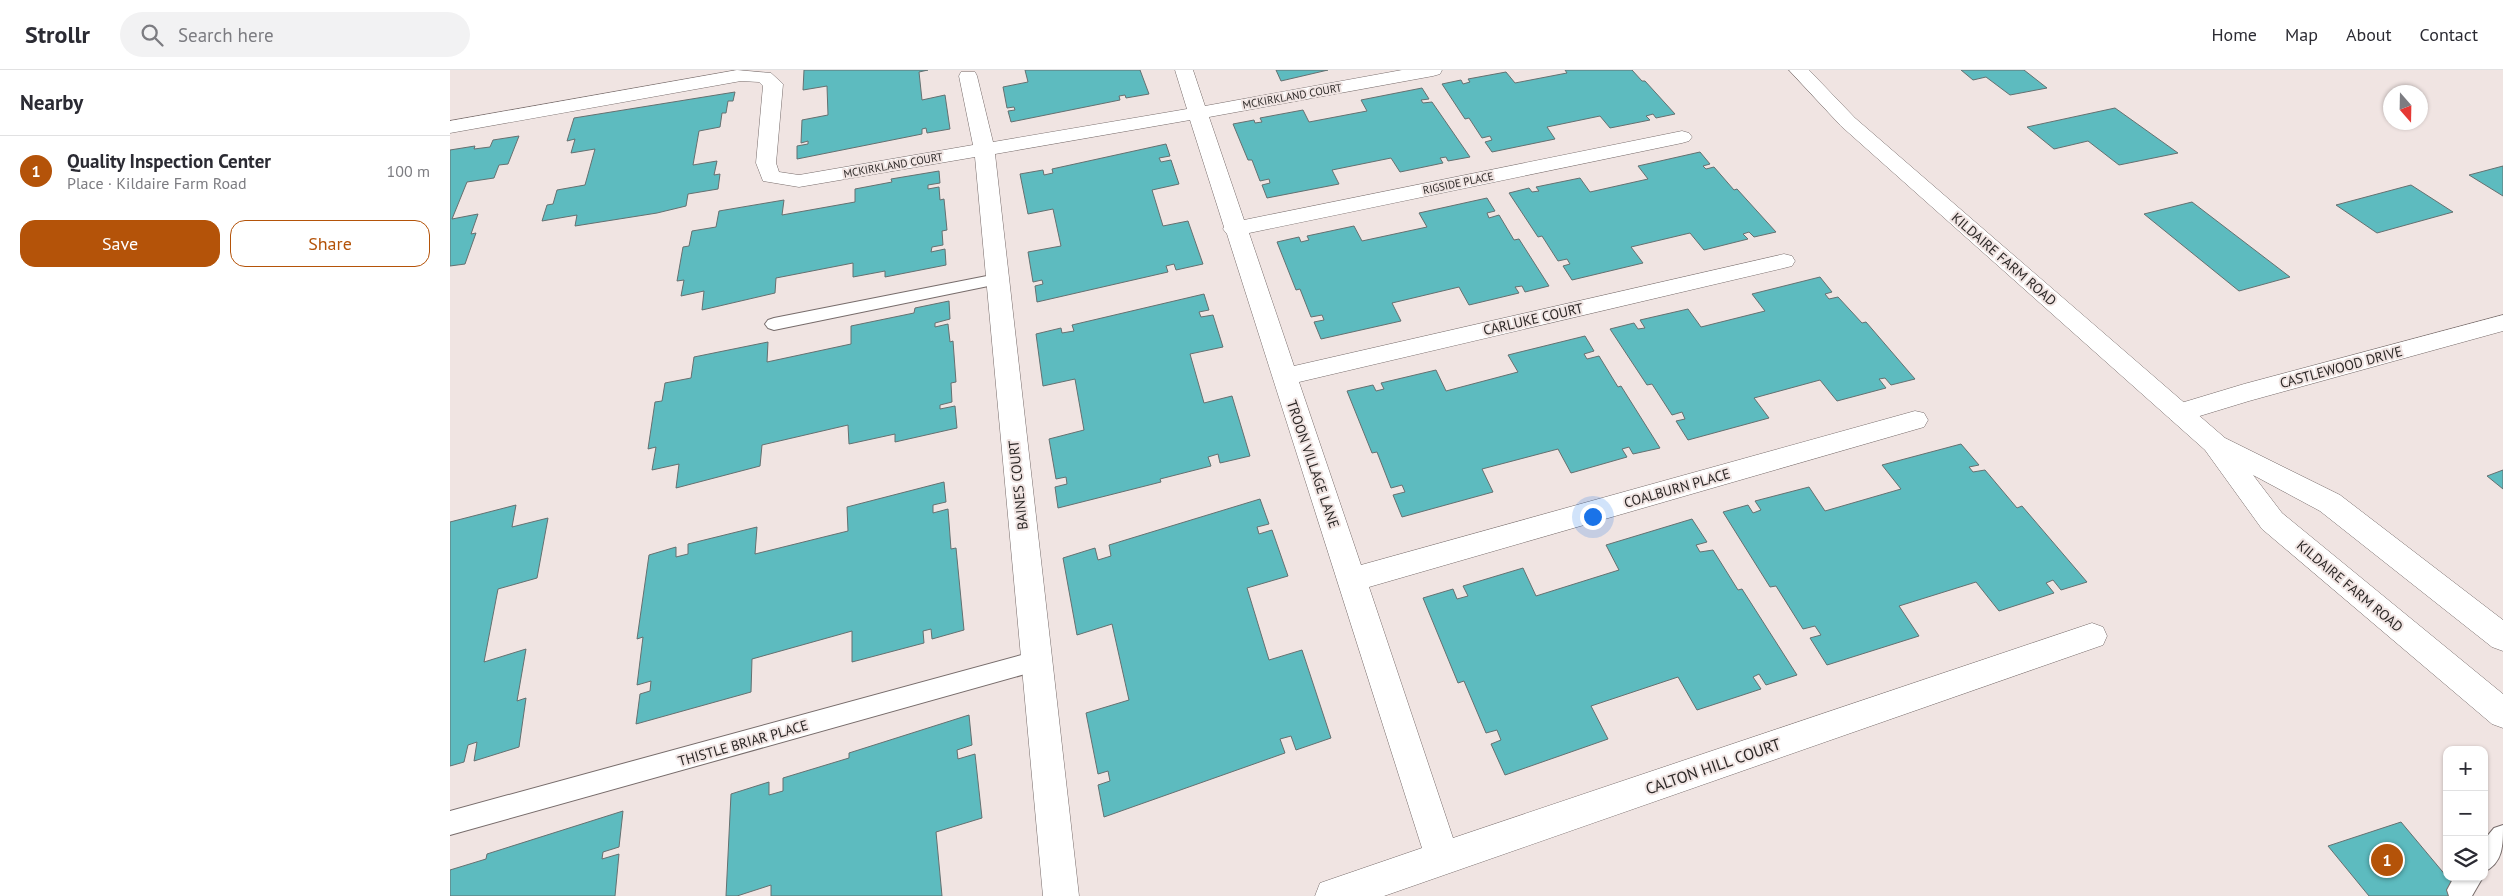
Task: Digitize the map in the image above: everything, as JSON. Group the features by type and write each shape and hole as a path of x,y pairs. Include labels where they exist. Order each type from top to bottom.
{"street":[{"name":"TROON VILLAGE LANE","path":"1184,70 1234,229 1443,859"},
{"name":"MCKIRKLAND COURT","path":"450,127 741,75 764,76 773,84 766,163 770,177 799,181 1197,113 1433,70"},
{"name":"KILDAIRE FARM ROAD","path":"1798,70 1848,122 2214,443 2272,521 2503,714"},
{"name":"BAINES COURT","path":"968,76 984,149 1061,896"},
{"name":"RIGSIDE PLACE","path":"1234,229 1682,137"},
{"name":"CARLUKE COURT","path":"1284,377 1784,261"},
{"name":"CASTLEWOOD DRIVE","path":"2180,413 2244,393 2503,323"},
{"name":"COALBURN PLACE","path":"1352,580 1916,420"},
{"name":"KILDAIRE FARM ROAD","path":"2214,443 2330,503 2503,638"},
{"name":"CALTON HILL COURT","path":"1333,896 2092,636"}],"lane":[{"path":"774,324 997,278"},
{"name":"THISTLE BRIAR PLACE","path":"450,823 1036,661"},
{"path":"2488,855 2503,837"}],"building":[{"path":"804,70 928,70 919,72 922,100 945,95 950,129 927,133 926,128 922,129 922,134 797,159 797,146 808,144 808,141 801,143 802,120 828,115 827,86 803,90"},
{"path":"1025,70 1140,70 1149,94 1126,98 1125,95 1119,96 1120,100 1011,122 1008,111 1015,110 1014,107 1007,108 1003,87 1028,82"},
{"path":"1276,70 1328,70 1281,81"},
{"path":"1565,70 1632,70 1642,81 1645,81 1675,114 1656,118 1653,114 1646,116 1650,120 1610,128 1600,116 1547,127 1555,139 1492,152 1485,142 1492,140 1490,136 1482,138 1469,118 1465,119 1442,84 1461,80 1463,84 1470,82 1468,79 1506,72 1515,83 1567,73"},
{"path":"1961,70 2024,70 2047,88 2010,95 1986,77 1973,80"},
{"path":"1422,88 1429,99 1421,100 1423,103 1432,102 1470,157 1448,161 1446,157 1440,158 1443,163 1400,172 1391,158 1332,170 1339,184 1267,198 1262,185 1270,183 1269,179 1260,181 1252,160 1248,160 1233,124 1254,120 1255,123 1262,122 1260,118 1303,110 1309,122 1367,111 1361,100"},
{"path":"735,92 733,101 728,101 726,113 722,113 720,127 699,131 693,165 717,161 714,175 720,174 718,189 688,194 686,206 657,213 575,226 577,215 542,221 547,205 553,204 557,190 585,185 595,149 571,153 575,139 567,141 574,118"},
{"path":"2115,108 2178,153 2119,165 2088,141 2054,149 2027,127"},
{"path":"519,136 508,164 499,165 494,178 467,182 452,219 478,214 471,234 476,233 465,264 450,266 450,150 475,146 474,149 490,147 493,140"},
{"path":"1166,144 1170,156 1159,158 1161,162 1171,160 1179,184 1152,190 1163,226 1188,221 1203,264 1176,270 1174,264 1166,266 1168,272 1037,302 1035,286 1043,284 1042,280 1033,282 1028,252 1061,246 1053,209 1028,214 1020,174 1043,170 1044,175 1053,173 1052,169"},
{"path":"1700,152 1710,164 1703,166 1706,169 1714,167 1776,232 1754,237 1749,232 1743,234 1748,239 1704,250 1690,233 1631,247 1643,263 1572,280 1563,266 1570,264 1567,259 1558,261 1542,236 1538,237 1509,193 1529,188 1532,192 1539,191 1536,187 1580,178 1590,192 1648,179 1638,166"},
{"path":"2503,166 2503,196 2469,175"},
{"path":"939,171 940,183 928,185 928,189 939,187 940,200 944,199 947,230 942,231 943,245 932,247 931,252 945,249 946,265 885,277 885,271 853,277 853,263 776,278 775,293 702,310 704,291 681,296 684,280 677,281 683,247 689,246 692,231 716,227 719,211 784,200 782,215 855,202 855,189 892,182 891,179"},
{"path":"2411,185 2453,212 2377,233 2336,205"},
{"path":"1487,198 1495,211 1487,213 1489,218 1499,215 1514,240 1519,239 1549,286 1525,292 1522,286 1515,287 1519,293 1469,305 1459,287 1392,303 1401,321 1321,339 1314,322 1324,320 1322,315 1311,317 1300,289 1296,290 1277,242 1299,237 1301,242 1309,240 1307,236 1354,226 1362,241 1427,227 1419,213"},
{"path":"2192,202 2290,277 2239,291 2144,214"},
{"path":"1820,277 1832,292 1825,294 1829,299 1838,297 1862,323 1866,322 1915,379 1891,385 1885,378 1879,379 1886,388 1837,401 1820,380 1754,398 1769,418 1688,440 1676,421 1685,419 1682,412 1672,415 1652,384 1647,385 1610,329 1634,323 1638,329 1645,328 1640,320 1688,309 1701,327 1765,311 1752,294"},
{"path":"1204,294 1209,310 1199,312 1201,317 1213,315 1223,347 1190,354 1204,403 1232,396 1250,456 1220,463 1218,454 1208,457 1211,466 1160,479 1161,482 1058,508 1055,487 1067,484 1066,477 1056,479 1049,439 1084,430 1075,379 1043,386 1036,334 1061,328 1062,333 1074,331 1072,325"},
{"path":"949,301 950,319 935,323 935,327 948,324 950,342 953,341 956,382 951,383 952,402 940,405 940,409 955,406 957,428 895,442 895,434 849,444 848,425 762,445 760,466 676,488 679,464 652,470 656,447 648,449 655,402 662,401 665,383 691,378 694,357 768,342 767,362 851,344 851,326 914,313 915,308"},
{"path":"1585,336 1594,351 1584,354 1587,359 1599,356 1618,387 1621,386 1660,448 1633,454 1629,447 1622,449 1627,457 1571,473 1558,449 1482,469 1493,492 1402,517 1393,495 1405,492 1402,485 1391,488 1377,452 1372,453 1347,391 1373,385 1376,391 1384,389 1381,383 1436,370 1446,391 1518,372 1508,355"},
{"path":"1961,444 1979,465 1969,467 1973,472 1985,470 2017,508 2022,506 2087,582 2061,590 2053,580 2046,583 2054,593 1999,611 1976,582 1899,606 1919,636 1827,665 1810,638 1821,635 1815,626 1803,629 1776,586 1770,587 1723,512 1748,505 1753,513 1761,510 1755,501 1809,487 1825,511 1901,489 1882,465"},
{"path":"2503,470 2503,489 2487,476"},
{"path":"944,482 946,502 933,505 933,513 948,509 951,549 956,548 964,630 932,639 931,629 923,631 924,643 852,662 852,631 752,659 751,692 636,724 640,694 650,691 651,681 637,685 643,637 637,639 649,555 676,547 676,557 688,554 688,544 757,527 755,554 848,531 847,507"},
{"path":"1260,499 1269,524 1257,527 1259,534 1272,530 1288,576 1247,588 1269,660 1302,650 1331,738 1296,750 1291,736 1280,739 1285,753 1104,817 1098,785 1110,781 1108,771 1098,774 1086,713 1129,700 1112,624 1077,635 1063,558 1095,548 1098,560 1111,556 1109,545"},
{"path":"516,505 512,527 548,518 537,578 498,589 484,662 526,649 517,701 526,698 519,747 474,761 477,742 468,745 464,762 450,766 450,522"},
{"path":"1692,519 1707,542 1696,545 1700,552 1713,550 1738,590 1742,589 1797,675 1766,685 1759,674 1753,677 1761,689 1697,710 1678,677 1591,706 1608,739 1505,775 1491,744 1501,740 1497,730 1486,733 1464,681 1458,683 1423,598 1453,589 1457,599 1468,596 1463,586 1523,568 1536,596 1619,570 1606,545"},
{"path":"969,715 972,745 957,750 958,759 975,754 982,818 936,832 942,896 771,896 771,885 737,896 726,896 731,794 769,782 769,795 783,791 783,778 849,758 849,753"},
{"path":"623,811 619,847 603,852 602,859 619,854 615,896 450,896 450,870 486,859 487,854"},
{"path":"2401,822 2443,872 2443,881 2451,881 2465,896 2369,896 2328,846"}],"place":[{"name":"Quality Inspection Center","path":"2387,860"}]}
